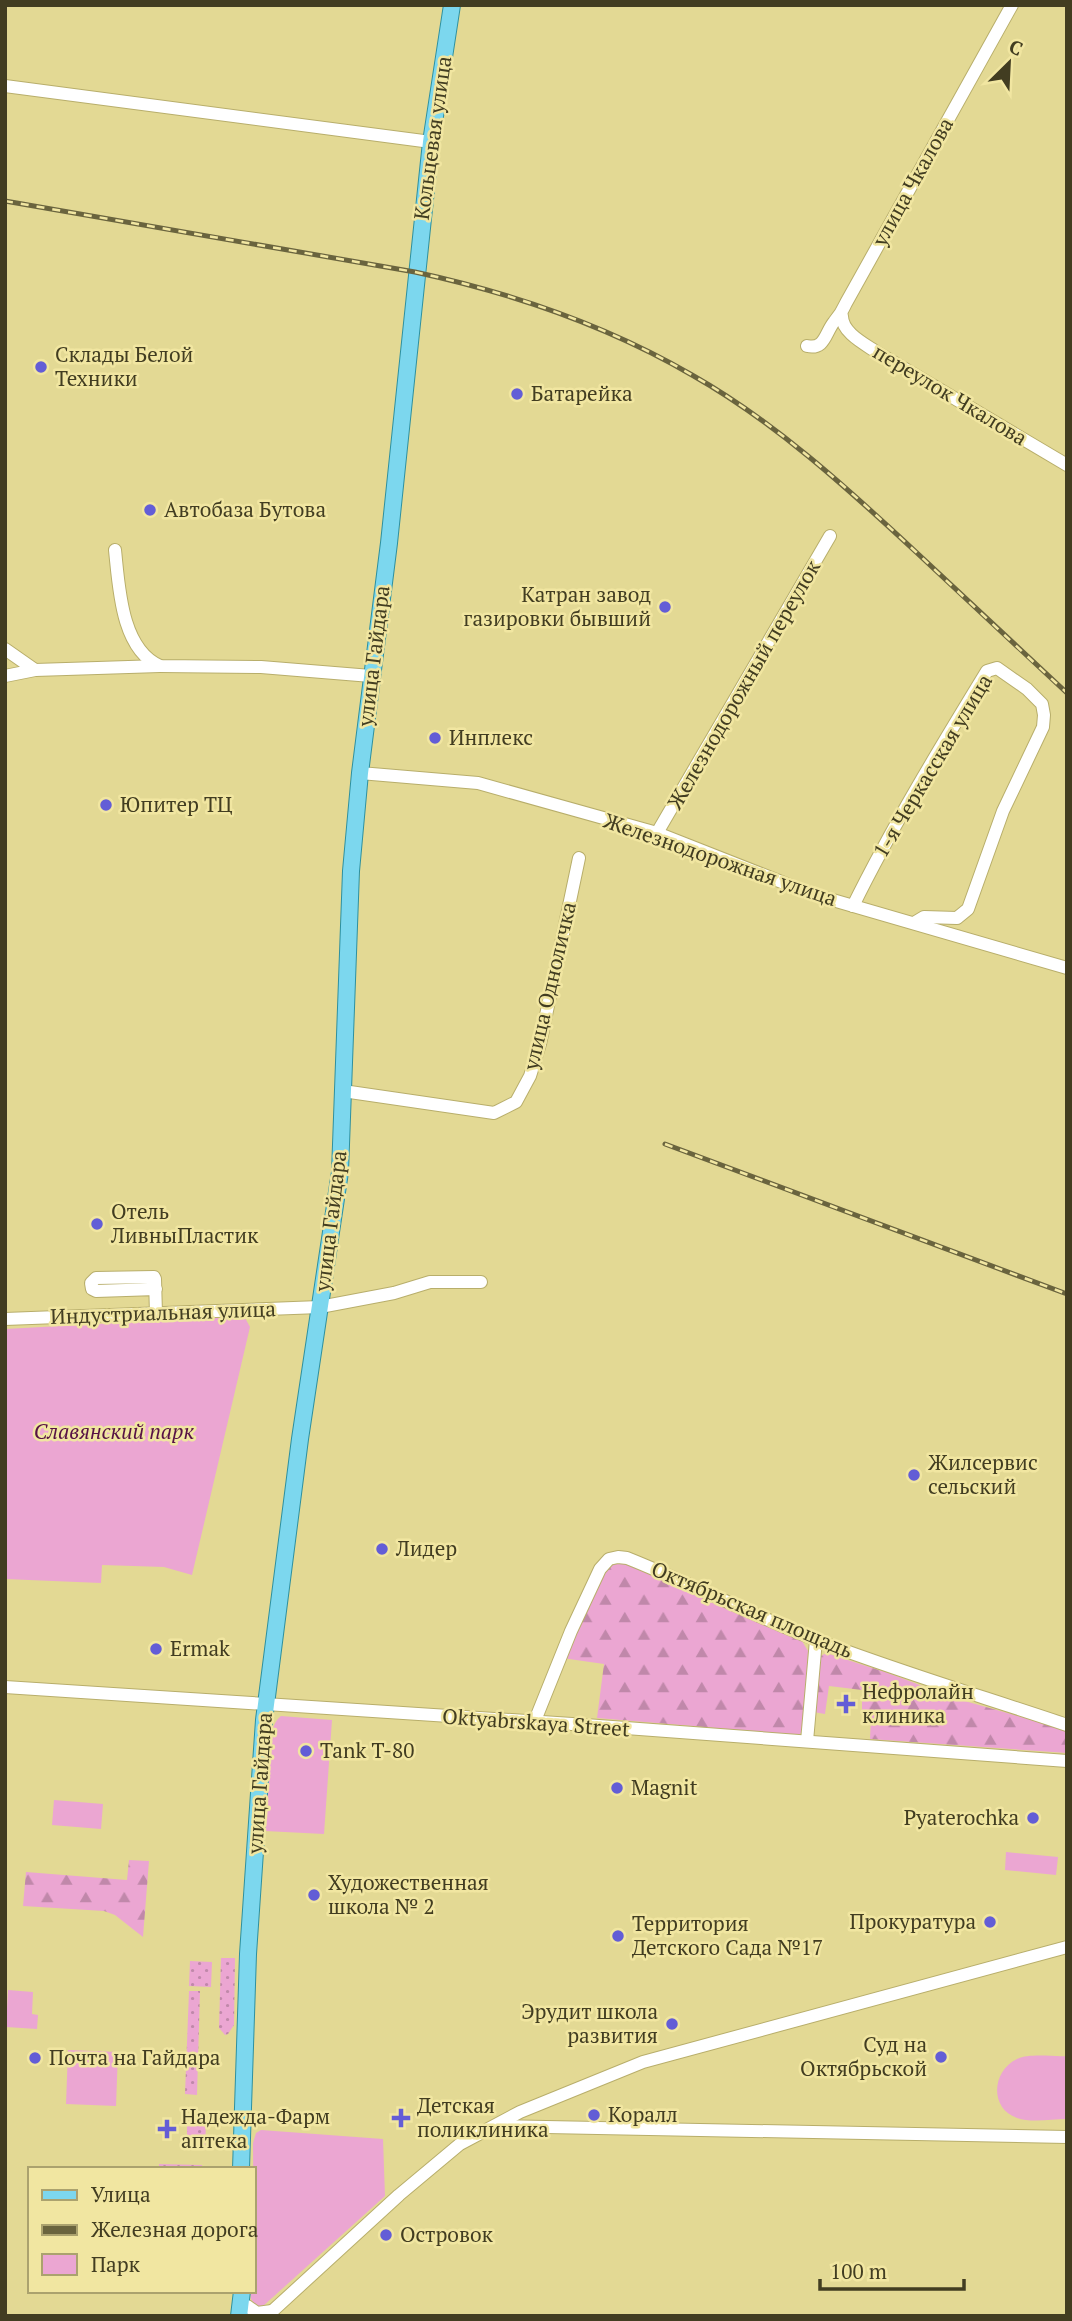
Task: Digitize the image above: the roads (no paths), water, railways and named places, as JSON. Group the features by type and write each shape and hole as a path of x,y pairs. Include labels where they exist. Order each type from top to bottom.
{"main road":[{"name":"Кольцевая улица","path":"415,272 430,142 452,5"},
{"name":"улица Гайдара","path":"241,2167 248,1954 266,1704 298,1451 340,1172 351,871 371,676 389,543 415,272"}],"street":[{"name":"улица Чкалова","path":"807,346 813,348 822,343 834,322 842,316 853,291 1012,5"},
{"path":"5,86 430,142"},
{"name":"переулок Чкалова","path":"842,316 842,322 849,332 878,353 1067,465"},
{"name":"Железнодорожный переулок","path":"657,833 830,536"},
{"path":"115,550 125,619 147,659 160,666"},
{"path":"5,649 35,670"},
{"path":"5,676 35,670 160,666 261,667 371,676"},
{"name":"1-я Черкасская улица","path":"853,906 883,845 935,755 987,671 997,668 1027,689 1042,704 1044,715 1040,736 1003,811 968,909 957,918 924,917 915,923"},
{"name":"Железнодорожная улица","path":"360,773 478,783 657,833 812,894 1067,968"},
{"name":"улица Одноличка","path":"343,1091 494,1113 516,1102 527,1083 540,1044 579,858"},
{"name":"Индустриальная улица","path":"5,1319 320,1307 394,1293 430,1282 481,1282"},
{"path":"156,1289 156,1314"},
{"name":"Октябрьская площадь","path":"534,1723 571,1631 600,1569 609,1559 618,1556 699,1587 816,1640 922,1679 1067,1724"},
{"path":"807,1741 816,1640"},
{"name":"Oktyabrskaya Street","path":"5,1687 1067,1761"},
{"path":"244,2305 257,2313 273,2314 285,2299 399,2195 455,2148 494,2126 581,2085 643,2062 1067,1947"},
{"path":"494,2126 1067,2137"}],"railway":[{"path":"5,201 451,280 558,313 626,341 723,393 809,457 890,528 1067,693"},
{"path":"665,1144 1067,1294"}],"place":[{"name":"Склады Белой Техники","path":"41,367"},
{"name":"Батарейка","path":"517,394"},
{"name":"Автобаза Бутова","path":"150,510"},
{"name":"Катран завод газировки бывший","path":"665,607"},
{"name":"Инплекс","path":"435,738"},
{"name":"Юпитер ТЦ","path":"106,805"},
{"name":"Отель ЛивныПластик","path":"97,1224"},
{"name":"Жилсервис сельский","path":"914,1475"},
{"name":"Лидер","path":"382,1549"},
{"name":"Ermak","path":"156,1649"},
{"name":"Нефролайн клиника","path":"846,1704"},
{"name":"Tank T-80","path":"306,1751"},
{"name":"Magnit","path":"617,1788"},
{"name":"Pyaterochka","path":"1033,1818"},
{"name":"Художественная школа № 2","path":"314,1895"},
{"name":"Прокуратура","path":"990,1922"},
{"name":"Территория Детского Сада №17","path":"618,1936"},
{"name":"Эрудит школа развития","path":"672,2024"},
{"name":"Суд на Октябрьской","path":"941,2057"},
{"name":"Почта на Гайдара","path":"35,2058"},
{"name":"Коралл","path":"594,2115"},
{"name":"Детская поликлиника","path":"401,2118"},
{"name":"Надежда-Фарм аптека","path":"167,2129"},
{"name":"Островок","path":"386,2235"}],"park label":[{"name":"Славянский парк","path":"114,1432"}]}
